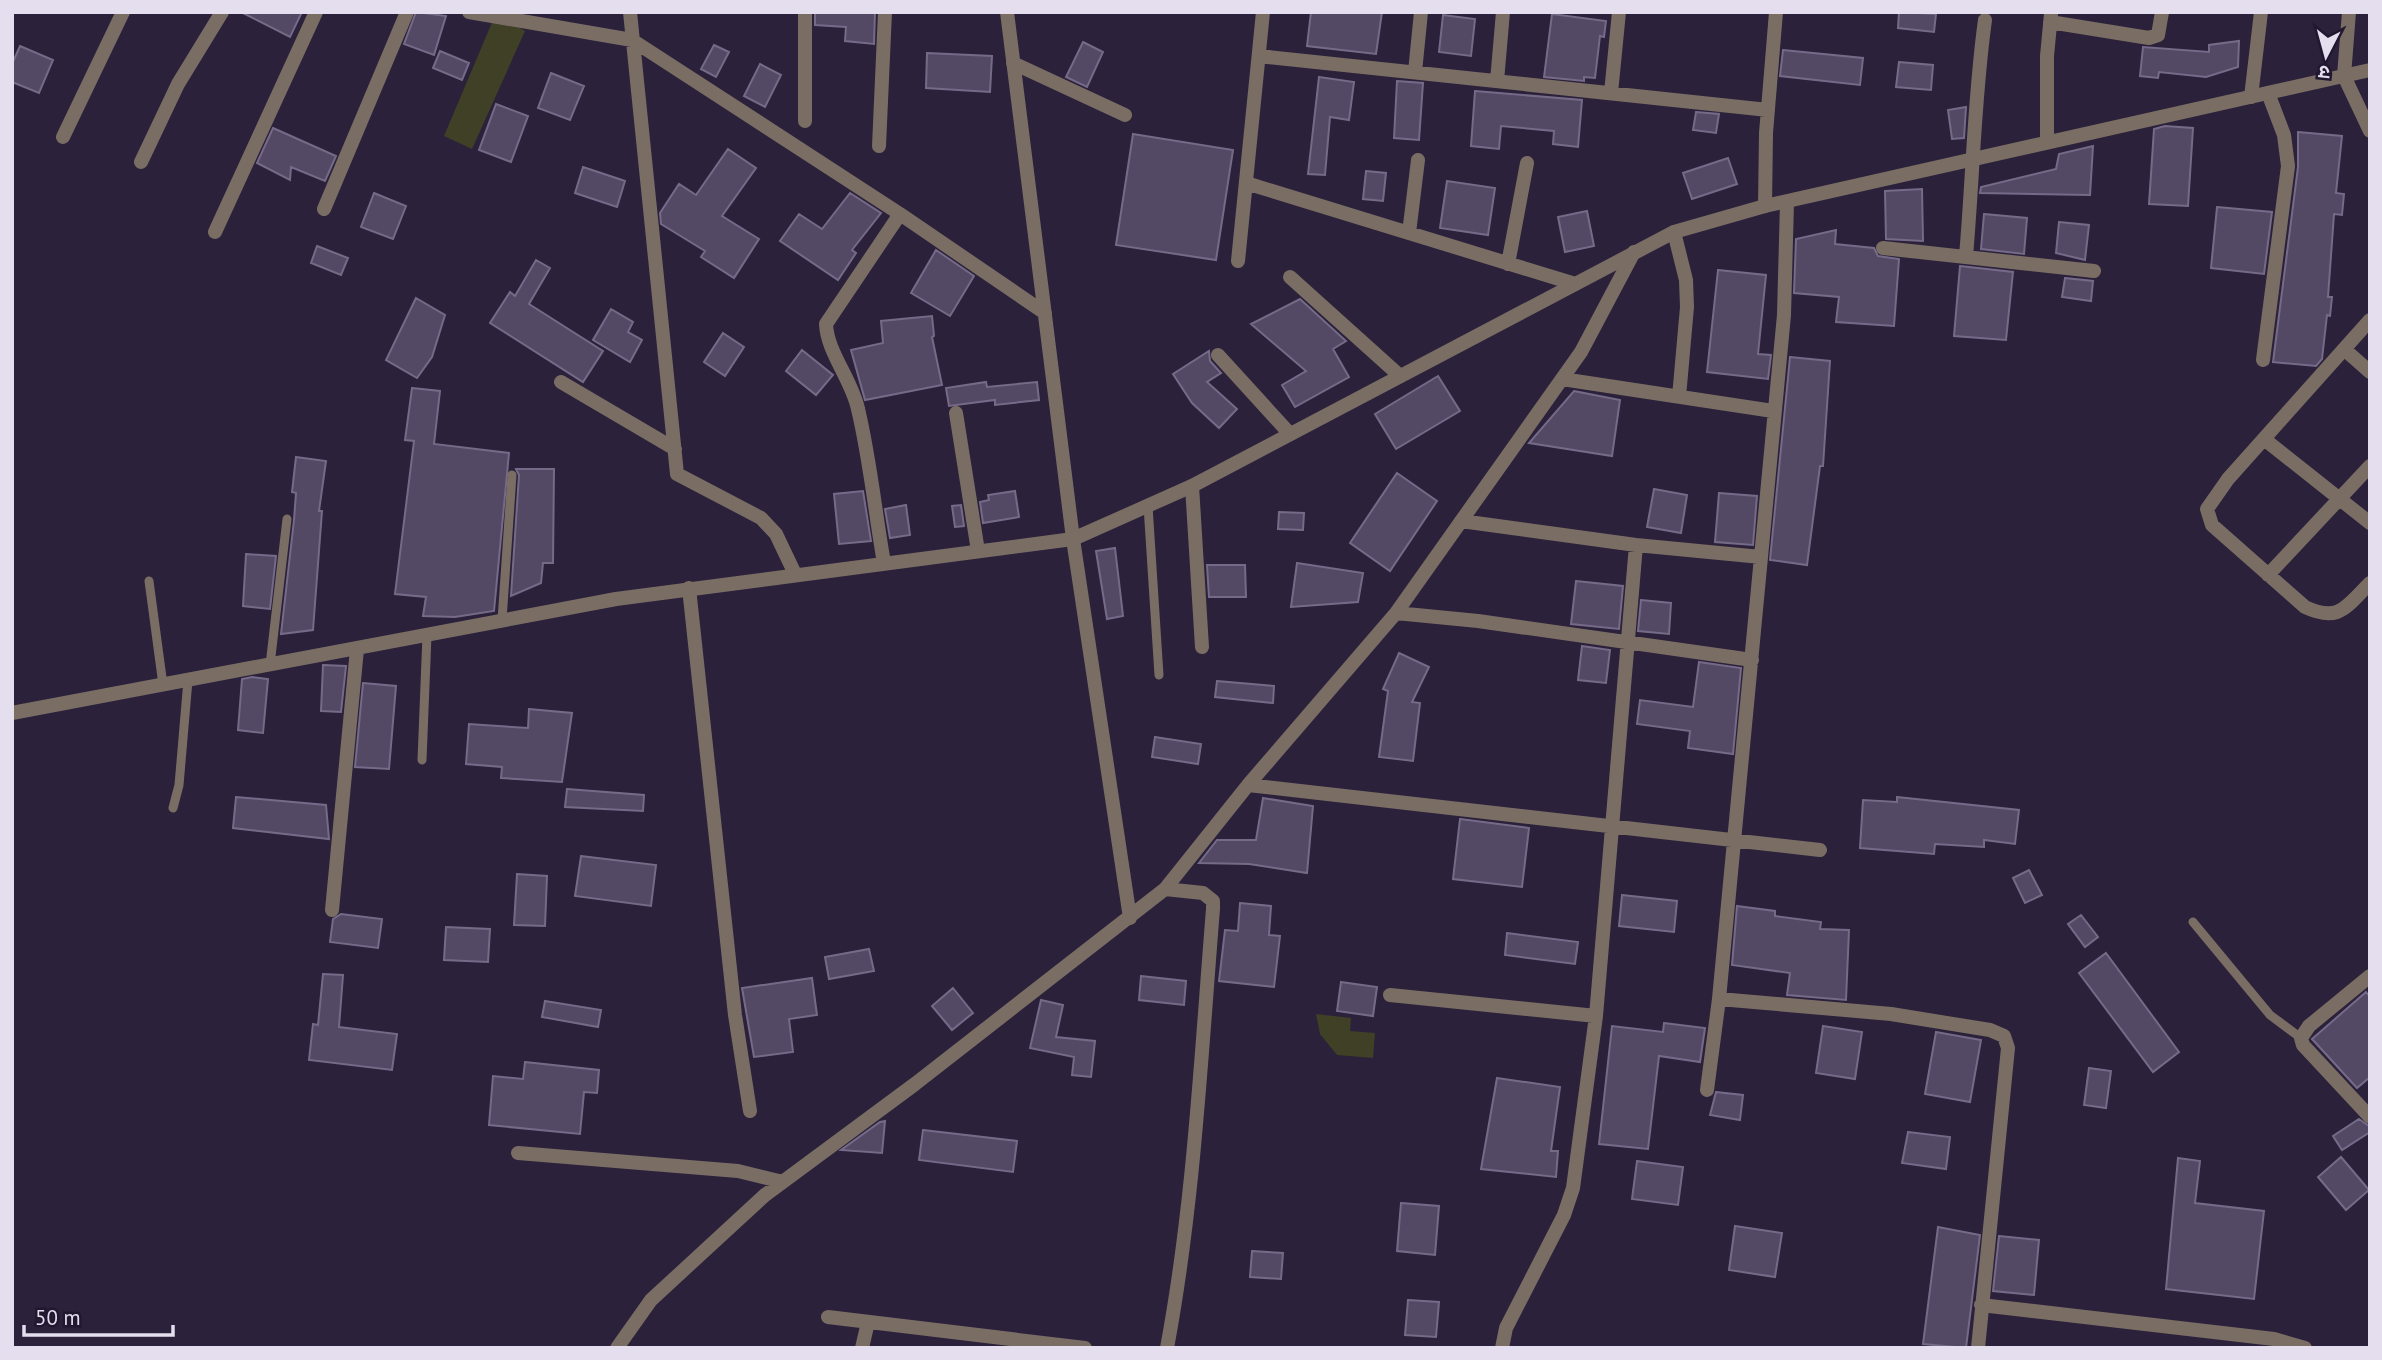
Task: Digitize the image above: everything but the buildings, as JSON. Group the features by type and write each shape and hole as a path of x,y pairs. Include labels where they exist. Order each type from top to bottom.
{"street":[{"path":"63,136 123,12"},
{"path":"141,162 178,84 222,12"},
{"path":"215,232 316,12"},
{"path":"324,209 407,12"},
{"path":"469,12 632,40 900,214 1045,313"},
{"path":"629,12 677,474 761,518 776,534 795,574"},
{"path":"805,12 805,121"},
{"path":"879,146 884,12"},
{"path":"1007,12 1073,539 1130,918"},
{"path":"1238,261 1263,12"},
{"path":"1415,72 1421,12"},
{"path":"1497,81 1503,12"},
{"path":"1611,93 1619,12"},
{"path":"1765,206 1768,110 1776,12"},
{"path":"2047,142 2051,17 2149,38 2158,35 2162,12"},
{"path":"2251,97 2261,12"},
{"path":"2349,12 2344,76 2370,131"},
{"path":"1966,256 1975,159 1977,79 1985,20"},
{"path":"1259,56 1768,110"},
{"path":"1013,63 1125,115"},
{"path":"12,713 689,588 1073,539 1192,486 1572,283 1674,232 1765,206 2370,70"},
{"path":"2263,360 2288,166 2284,135 2268,93"},
{"path":"1409,233 1418,160"},
{"path":"1508,264 1527,163"},
{"path":"1246,183 1572,283"},
{"path":"1707,1090 1719,999 1784,315 1787,202"},
{"path":"884,563 858,409 845,370 826,334 826,324 900,214"},
{"path":"1674,232 1687,293 1679,397"},
{"path":"1883,248 2094,271"},
{"path":"617,1348 651,1300 783,1182 1165,889 1248,786 1396,613 1581,352 1634,251"},
{"path":"1290,276 1400,376"},
{"path":"2370,320 2210,501 2207,517 2212,526 2305,607 2332,615 2342,611 2370,583"},
{"path":"2344,349 2370,372"},
{"path":"1218,355 1290,433"},
{"path":"1562,379 1773,411"},
{"path":"561,382 674,449"},
{"path":"956,413 978,551"},
{"path":"2264,439 2370,523"},
{"path":"2268,575 2370,466"},
{"path":"1192,486 1202,647"},
{"path":"1461,521 1636,545 1761,557"},
{"path":"1502,1348 1506,1328 1564,1215 1573,1188 1596,1016 1630,642 1636,545"},
{"path":"689,588 735,1015 750,1111"},
{"path":"1396,613 1752,660"},
{"path":"332,910 357,649"},
{"path":"1248,786 1734,843 1820,850"},
{"path":"1165,889 1203,893 1213,901 1189,1191 1179,1283 1167,1348"},
{"path":"2370,976 2309,1026 2301,1038 2303,1045 2370,1118"},
{"path":"1390,995 1596,1016"},
{"path":"1719,999 1891,1014 1990,1030 2004,1036 2008,1048 1978,1348"},
{"path":"518,1153 737,1171 783,1182"},
{"path":"1981,1305 2274,1339 2305,1348"},
{"path":"828,1317 1085,1348"},
{"path":"862,1348 867,1322"}],"lane":[{"path":"502,621 512,475"},
{"path":"1148,506 1159,675"},
{"path":"270,665 287,519"},
{"path":"149,581 163,685"},
{"path":"422,760 426,635"},
{"path":"173,808 178,785 188,680"},
{"path":"2193,922 2270,1015 2301,1038"}],"green space":[{"path":"496,13 525,31 472,149 444,136"},
{"path":"1316,1014 1351,1018 1350,1031 1375,1033 1373,1058 1337,1055 1320,1034"}]}
